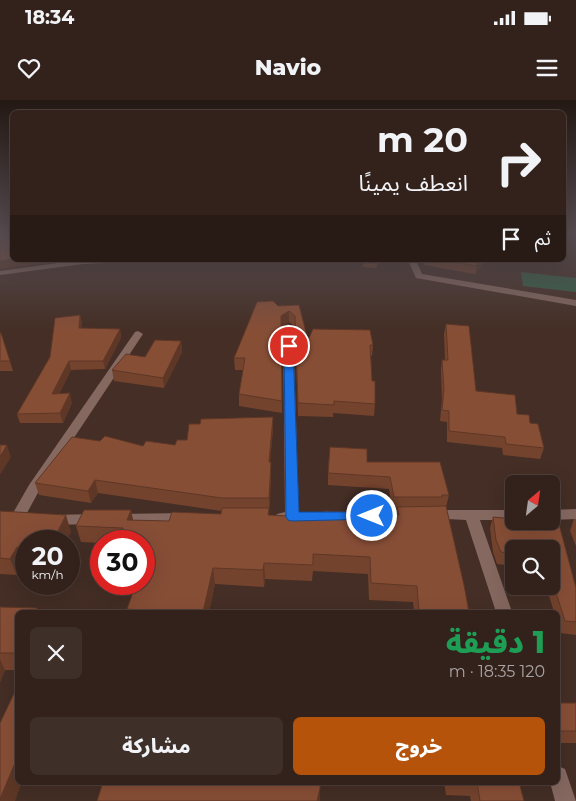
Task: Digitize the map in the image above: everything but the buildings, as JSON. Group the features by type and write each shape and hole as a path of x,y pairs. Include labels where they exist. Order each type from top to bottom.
{"street":[{"path":"0,273 55,266"},
{"path":"414,266 419,276 576,303"},
{"path":"288,327 292,517"},
{"path":"16,520 34,488 138,334"},
{"path":"560,515 576,514"},
{"path":"472,515 503,610"},
{"path":"422,516 505,515"},
{"path":"272,517 352,516"},
{"path":"0,520 204,518"},
{"path":"560,782 566,801"}],"green space":[{"path":"521,272 576,278 576,292 523,286"}],"route":[{"path":"289,346 292,517 372,516"}]}
